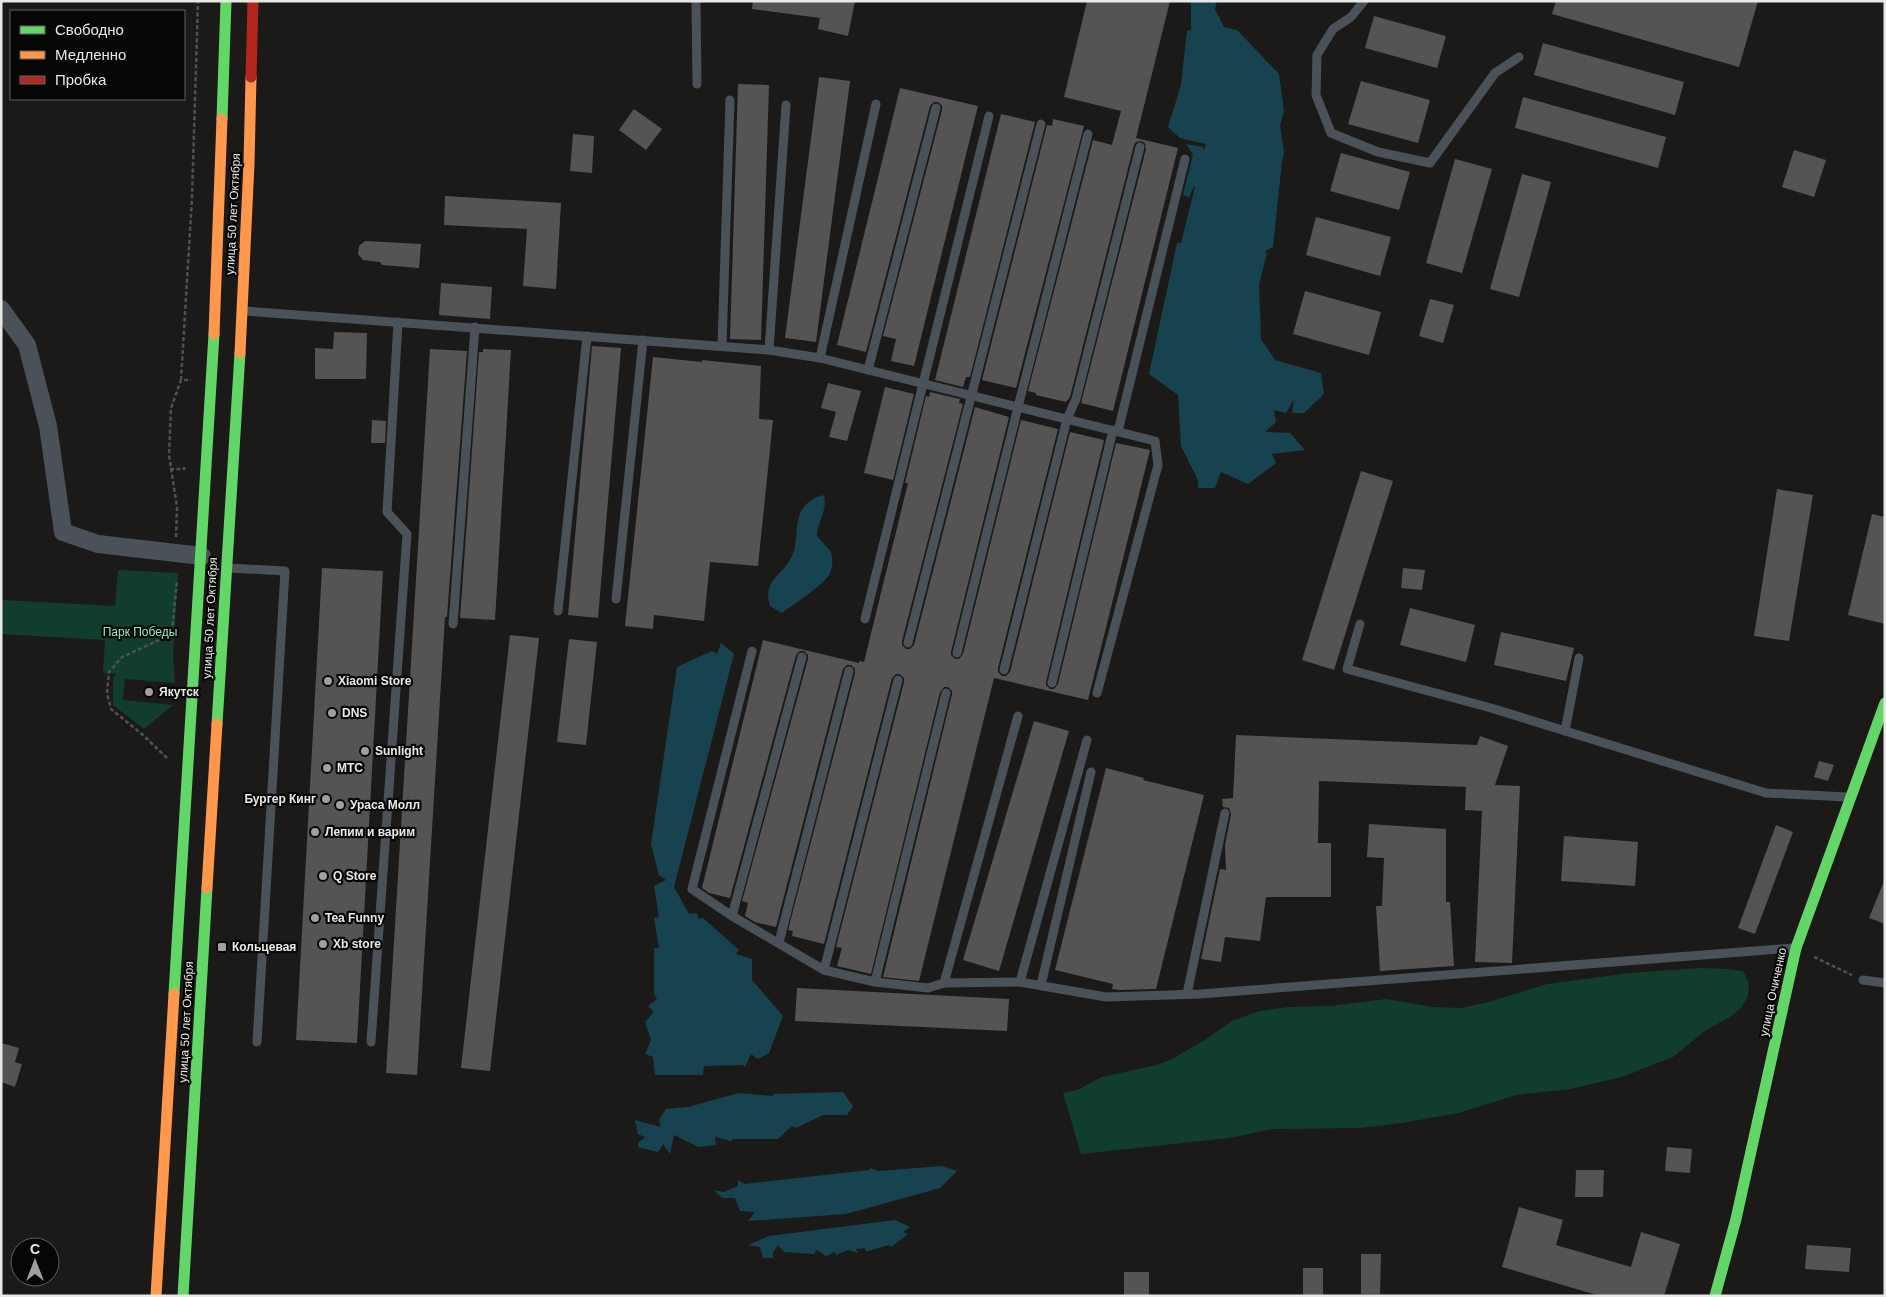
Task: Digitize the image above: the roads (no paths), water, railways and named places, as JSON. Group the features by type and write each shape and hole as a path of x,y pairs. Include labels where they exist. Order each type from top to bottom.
{"main road":[{"name":"улица 50 лет Октября","path":"156,1296 202,556 215,300 226,1"},
{"name":"улица 50 лет Октября","path":"184,1296 242,310 250,155 253,1"},
{"name":"улица Очиченко","path":"1715,1296 1738,1210 1796,948 1885,703"}],"street":[{"path":"1,309 27,345 48,426 63,532 98,544 202,556"}],"lane":[{"path":"696,1 697,84"},
{"path":"1364,1 1351,17 1334,29 1317,55 1316,95 1331,133 1378,152 1430,163 1494,73 1519,57"},
{"path":"722,345 730,100"},
{"path":"820,358 876,104"},
{"path":"769,350 786,105"},
{"path":"868,370 936,108"},
{"path":"865,619 989,116"},
{"path":"908,643 1041,124"},
{"path":"957,653 1088,134"},
{"path":"1004,670 1067,419 1076,399 1140,146"},
{"path":"1052,682 1185,159"},
{"path":"242,310 769,350 820,358 1156,441 1158,465 1097,693"},
{"path":"371,1042 406,534 387,512 398,322"},
{"path":"453,624 475,328"},
{"path":"558,611 587,336"},
{"path":"616,600 643,340"},
{"path":"226,568 285,571 257,1042"},
{"path":"1360,624 1346,669 1491,708 1766,793 1850,797"},
{"path":"752,651 692,889 732,916 824,970 875,982 928,988 944,983 1020,982 1106,997 1187,994 1796,948"},
{"path":"732,916 802,657"},
{"path":"1565,732 1578,658"},
{"path":"779,942 849,670"},
{"path":"824,970 898,680"},
{"path":"875,982 946,693"},
{"path":"944,983 1018,716"},
{"path":"1020,982 1087,740"},
{"path":"1041,986 1091,772"},
{"path":"1187,994 1225,813"},
{"path":"1863,980 1885,983"}],"water":[{"path":"1191,1 1217,1 1215,9 1224,27 1237,30 1279,74 1284,111 1280,125 1284,153 1273,247 1265,251 1267,254 1259,284 1261,339 1275,360 1321,373 1324,394 1304,413 1292,413 1294,399 1286,413 1274,410 1276,422 1265,432 1290,433 1305,450 1272,454 1276,463 1248,484 1221,472 1215,488 1198,488 1198,480 1181,446 1178,395 1149,374 1177,243 1181,243 1195,187 1189,197 1183,195 1193,154 1186,144 1203,147 1203,151 1206,144 1180,138 1168,127 1181,85 1187,31 1191,30"},
{"path":"824,495 825,506 817,536 831,552 832,564 829,575 820,585 782,613 770,606 768,597 771,584 792,556 798,521 802,510 811,500"},
{"path":"721,643 734,654 674,887 689,914 697,913 698,919 703,918 739,950 736,954 752,959 752,980 783,1016 769,1053 758,1059 751,1054 745,1067 743,1065 704,1066 703,1075 655,1075 653,1057 645,1054 651,1040 645,1022 654,1012 648,1006 657,999 654,994 654,948 659,948 654,918 659,917 654,886 666,880 659,875 651,844 677,667 712,651 717,654"},
{"path":"843,1092 853,1106 847,1115 823,1115 796,1128 792,1126 778,1139 733,1139 731,1141 715,1137 716,1145 699,1147 674,1135 670,1154 663,1144 658,1152 638,1147 638,1143 645,1137 638,1134 635,1120 661,1127 659,1120 666,1109 688,1107 739,1093 773,1096 773,1094"},
{"path":"942,1166 957,1171 940,1188 846,1214 748,1221 755,1212 740,1211 735,1198 722,1198 714,1190 724,1192 738,1186 738,1180 745,1184 869,1170 870,1168 878,1171"},
{"path":"895,1220 910,1227 903,1232 908,1234 891,1247 889,1245 868,1251 865,1248 856,1249 858,1253 848,1250 836,1255 835,1252 826,1256 817,1250 814,1254 784,1252 778,1245 773,1253 773,1258 763,1258 760,1247 748,1245 769,1236"}],"place":[{"name":"Xiaomi Store","path":"328,681"},
{"name":"Якутск","path":"149,692"},
{"name":"DNS","path":"332,713"},
{"name":"Sunlight","path":"365,751"},
{"name":"МТС","path":"327,768"},
{"name":"Бургер Кинг","path":"326,799"},
{"name":"Ураса Молл","path":"340,805"},
{"name":"Лепим и варим","path":"315,832"},
{"name":"Q Store","path":"323,876"},
{"name":"Tea Funny","path":"315,918"},
{"name":"Xb store","path":"323,944"},
{"name":"Кольцевая","path":"222,947"}],"park label":[{"name":"Парк Победы","path":"140,632"}]}
